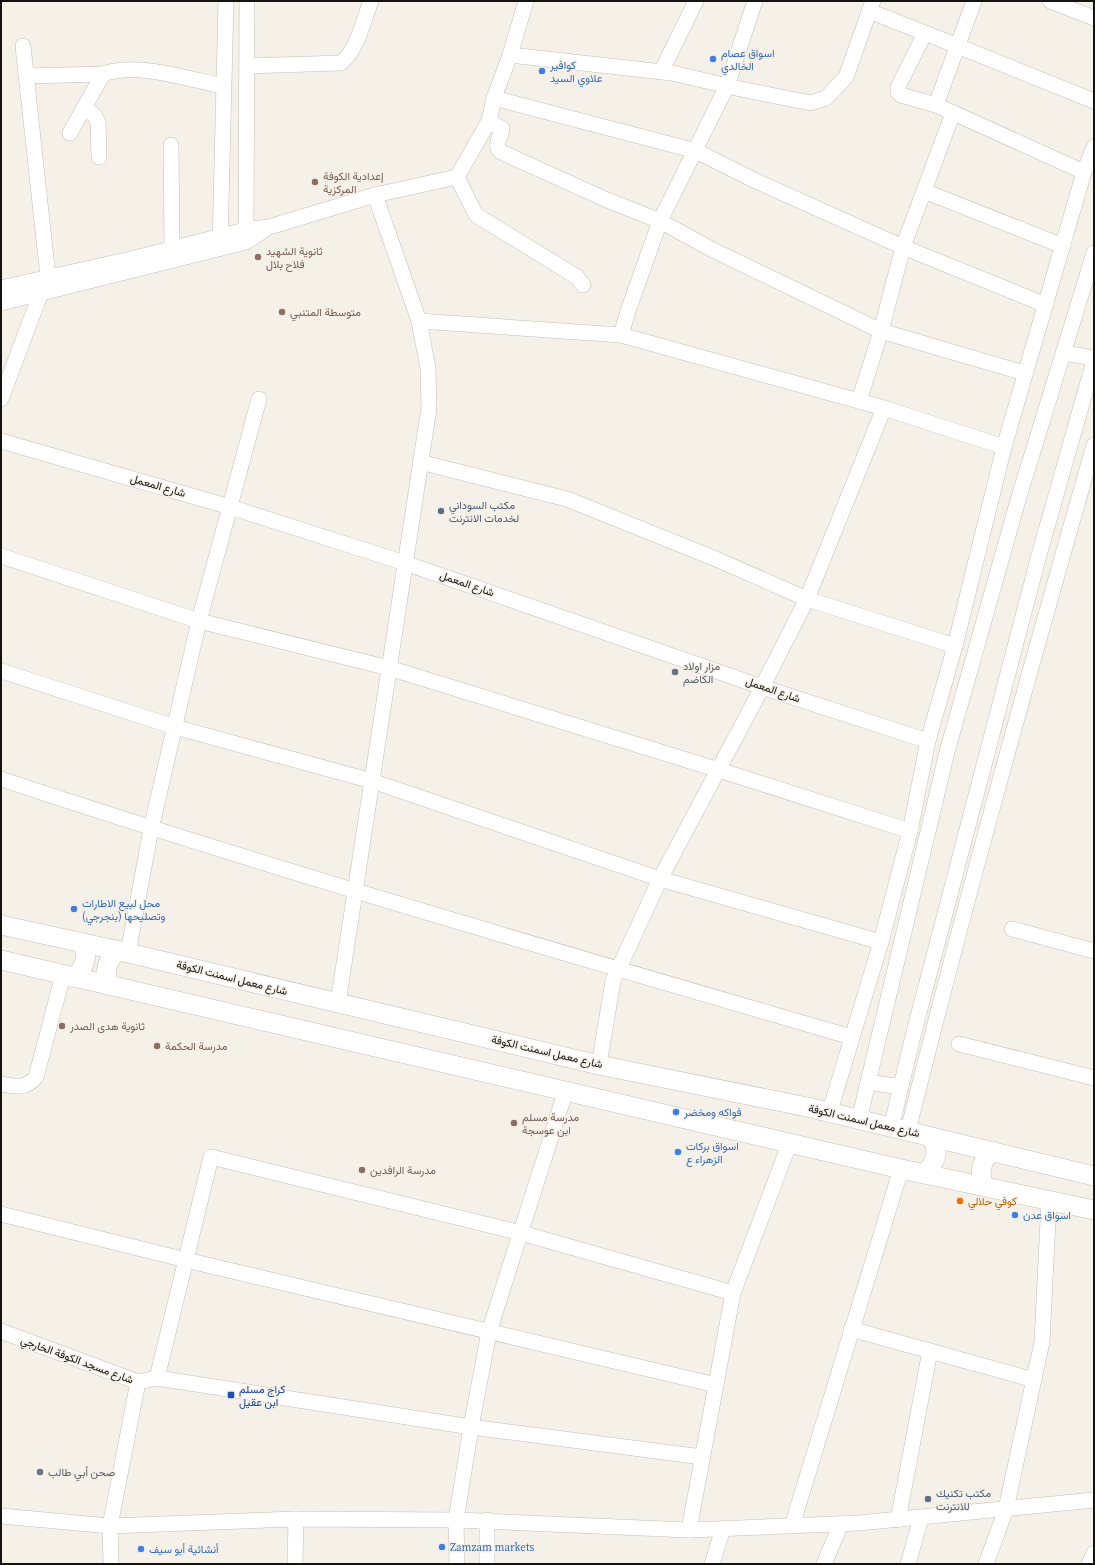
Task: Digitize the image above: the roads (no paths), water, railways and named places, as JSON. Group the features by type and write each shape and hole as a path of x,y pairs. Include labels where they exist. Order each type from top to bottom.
{"main road":[{"name":"شارع معمل اسمنت الكوفة","path":"1,925 124,952 599,1065 807,1107 829,1114 900,1129 1094,1176"},
{"path":"68,977 84,966 86,960 81,942"},
{"path":"108,986 106,977 107,963 111,958 124,952"},
{"path":"1,960 68,977 566,1090 901,1169 1094,1210"},
{"path":"924,1174 930,1169 936,1156 937,1149 931,1137"},
{"path":"984,1186 981,1177 982,1163 993,1152"}],"street":[{"path":"220,243 226,1"},
{"path":"246,236 247,1"},
{"path":"247,66 342,63 347,58 355,43 371,1"},
{"path":"1,303 40,295 246,236 269,227 375,195 457,177 489,120 494,98 510,56 526,1"},
{"path":"661,72 696,1"},
{"path":"621,335 660,221 727,86 755,1"},
{"path":"936,105 974,1"},
{"path":"1050,1 1094,18"},
{"path":"510,56 661,72 811,103 826,98 846,76 871,6 925,33 1094,101"},
{"path":"925,33 898,87 898,92 915,100 936,105 1084,172"},
{"path":"23,46 48,277"},
{"path":"26,76 103,74 114,70 137,69 223,86"},
{"path":"70,133 103,74"},
{"path":"494,98 696,151 756,181 903,247 1046,305"},
{"path":"84,108 94,115 98,122 100,157"},
{"path":"858,401 881,331 903,247 953,113"},
{"path":"489,120 502,129 497,142 498,148 501,152 607,200 660,221 711,248 881,331 1024,373"},
{"path":"171,145 172,248"},
{"path":"829,1114 851,1037 881,942 910,828 928,741 955,646 1004,447 1024,373 1046,305 1084,172 1094,147"},
{"path":"457,177 476,215 577,277 583,285"},
{"path":"924,191 1063,246"},
{"path":"338,1003 429,408 428,368 419,321 375,195"},
{"path":"1,288 131,259 172,248 220,243"},
{"path":"859,1120 948,752 1016,508 1094,254"},
{"path":"1,399 40,295"},
{"path":"419,321 621,335 884,408 1004,447"},
{"path":"900,1129 901,1087 1039,555 1094,359 1064,353"},
{"path":"124,952 199,621 259,399"},
{"path":"599,1065 613,981 618,969 660,879 719,770 807,599 884,408"},
{"name":"شارع المعمل","path":"1,441 230,507 405,563 762,687 928,741"},
{"path":"900,1129 986,834 1030,670 1094,445"},
{"path":"420,462 567,499 716,559 807,599 955,646"},
{"path":"1,556 199,621 389,668 910,828 930,827"},
{"path":"1,671 175,726 372,781 660,879 881,942"},
{"path":"1,779 151,828 355,891 851,1037"},
{"path":"967,831 986,834"},
{"path":"1012,929 1094,951"},
{"path":"1,1084 22,1087 29,1084 36,1077 68,977"},
{"path":"959,1044 1094,1078"},
{"path":"868,1082 901,1087"},
{"path":"457,1564 456,1520 471,1427 489,1332 566,1090"},
{"path":"690,1530 733,1293 790,1142"},
{"path":"157,1378 211,1157 521,1233 733,1293"},
{"path":"792,1526 901,1169"},
{"path":"986,1564 1006,1508 1042,1342 1049,1200"},
{"path":"1,1214 186,1260 716,1385"},
{"path":"851,1329 1034,1380"},
{"name":"شارع مسجد الكوفة الخارجي","path":"1,1331 138,1382 110,1526 111,1564"},
{"path":"898,1520 930,1351"},
{"path":"138,1382 157,1378 471,1427 702,1458"},
{"path":"1,1516 110,1526 296,1519 487,1520 690,1530 842,1524 898,1520 1094,1500"},
{"path":"908,1564 922,1518"},
{"path":"295,1564 296,1519"},
{"path":"487,1520 487,1564"},
{"path":"824,1564 842,1524"},
{"path":"712,1564 723,1529"},
{"path":"1089,1564 1094,1553"}],"place":[{"name":"اسواق عصام الخالدي","path":"713,59"},
{"name":"كوافير علاوي السيد","path":"542,71"},
{"name":"إعدادية الكوفة المركزية","path":"315,182"},
{"name":"ثانوية الشهيد فلاح بلال","path":"258,257"},
{"name":"متوسطة المتنبي","path":"282,312"},
{"name":"مكتب السوداني لخدمات الانترنت","path":"441,511"},
{"name":"مزار اولاد الكاضم","path":"675,672"},
{"name":"محل لبيع الاطارات وتصليحها (بنجرجي)","path":"74,909"},
{"name":"ثانوية هدى الصدر","path":"62,1026"},
{"name":"مدرسة الحكمة","path":"157,1046"},
{"name":"فواكه ومخضر","path":"676,1112"},
{"name":"مدرسة مسلم ابن عوسجة","path":"514,1123"},
{"name":"اسواق بركات الزهراء ع","path":"678,1152"},
{"name":"مدرسة الرافدين","path":"362,1170"},
{"name":"كوفي حلالي","path":"960,1201"},
{"name":"اسواق عدن","path":"1015,1215"},
{"name":"كراج مسلم ابن عقيل","path":"231,1395"},
{"name":"صحن أبي طالب","path":"40,1472"},
{"name":"مكتب تكنيك للانترنت","path":"928,1499"},
{"name":"Zamzam markets","path":"442,1547"},
{"name":"أنشائية أبو سيف","path":"141,1549"}]}
